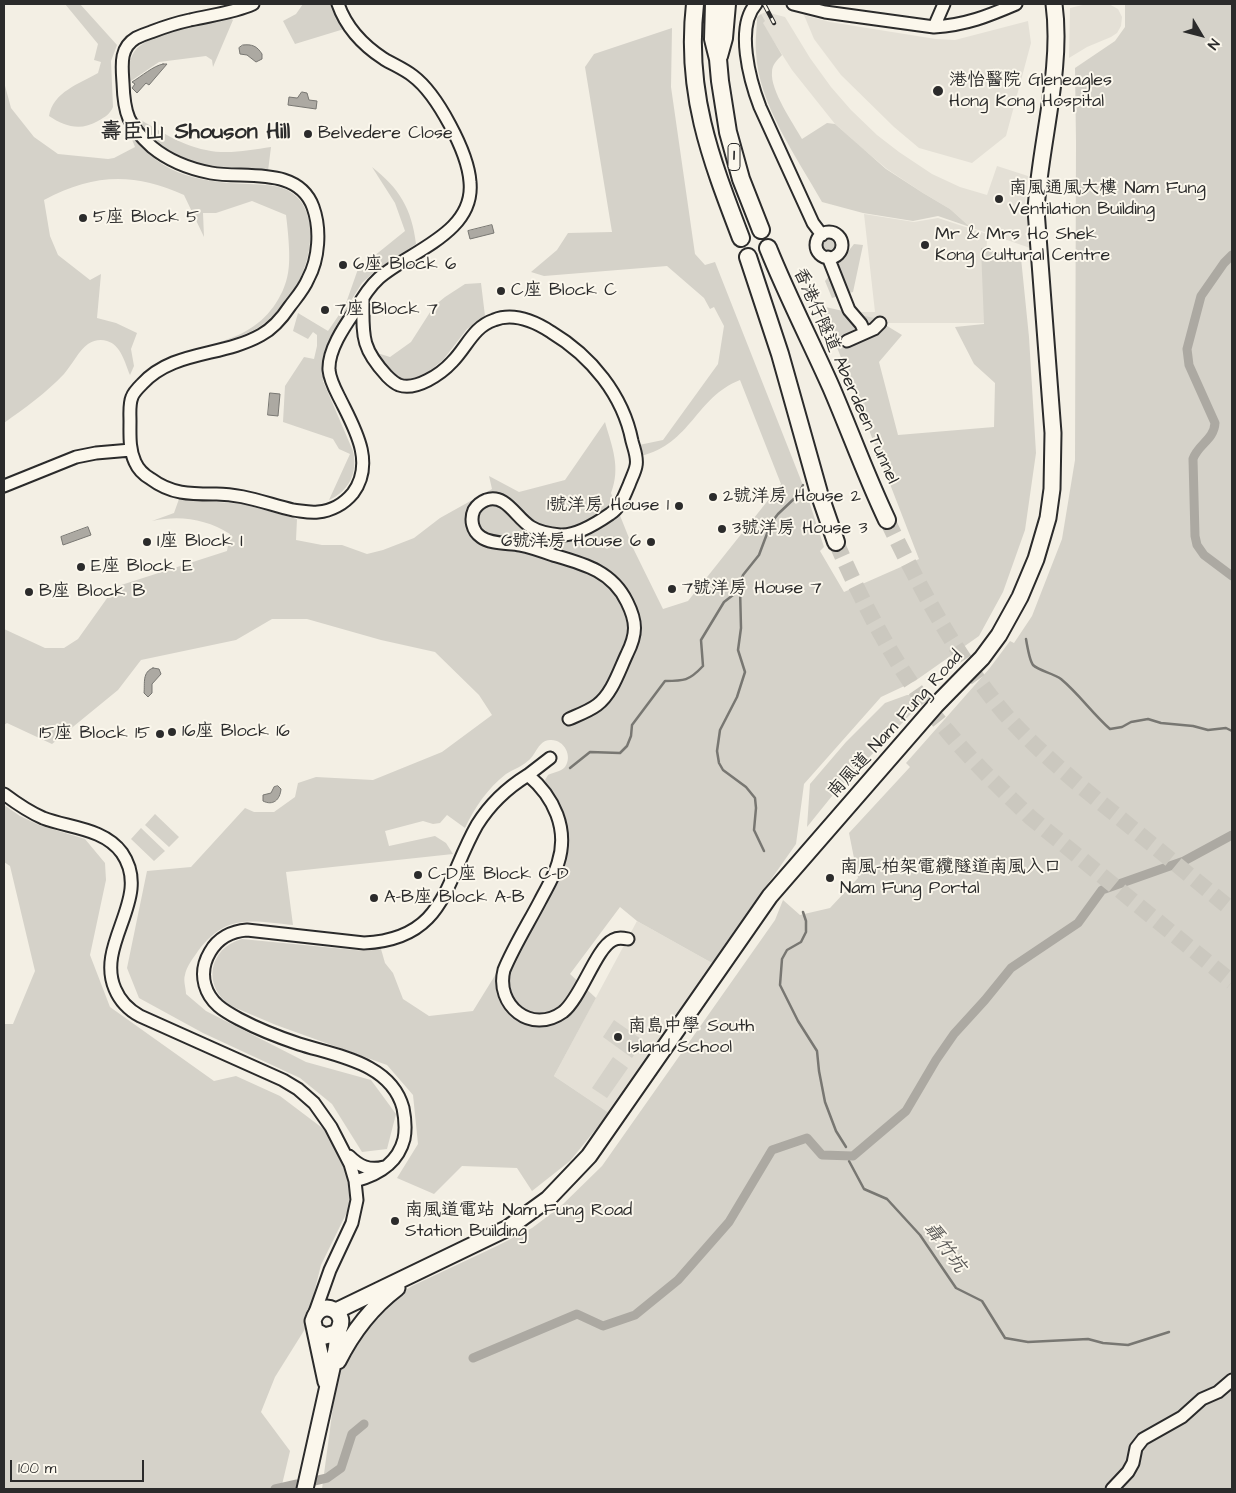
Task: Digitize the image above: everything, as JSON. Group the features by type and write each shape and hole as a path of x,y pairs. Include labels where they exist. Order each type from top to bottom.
{"highway":[{"name":"1","path":"695,4 692,51 697,104 719,178 741,238"},
{"name":"1","path":"714,4 713,39 718,59 723,106 734,155 761,230"},
{"path":"718,59 724,38 727,4"},
{"name":"香港仔隧道 Aberdeen Tunnel","path":"768,248 887,520"},
{"path":"748,257 780,354 819,493 836,542"}],"main road":[{"name":"南風道 Nam Fung Road","path":"337,1318 380,1290 508,1228 548,1199 589,1156 770,896 936,705 982,658 1000,635 1026,584 1040,546 1051,503 1054,474 1053,433 1036,210 1039,174 1055,61 1056,25 1054,4"},
{"path":"327,1388 346,1344 359,1326 372,1310 417,1271"},
{"path":"327,1388 313,1324 314,1316 323,1308 337,1318"},
{"path":"316,1331 320,1335 328,1336 336,1333 337,1318"},
{"path":"304,1489 336,1350 337,1318"}],"street":[{"path":"253,4 233,11 179,22 141,36 131,42 124,51 122,61 125,111 130,123 142,136 158,152 177,163 219,174 279,178 292,183 303,191 311,202 317,222 318,241 312,271 305,285 283,316 263,334 221,351 172,362 154,371 131,398 131,450 135,464 144,475 158,485 174,492 246,497 273,506 312,513 327,510 341,504 356,487 362,473 363,459 354,428 332,382 329,364 337,343 363,298 378,278 425,248 458,221 469,201 470,180 464,156 442,112 426,88 414,77 383,59 364,43 346,21 338,4"},
{"path":"756,4 748,14 745,33 747,58 753,87 760,107 813,223 822,235"},
{"path":"793,4 825,12 934,27 951,26 981,19 1016,4"},
{"path":"934,27 944,4"},
{"path":"833,232 841,240 841,249 836,255 828,257 818,250 817,242 822,235 833,232"},
{"path":"828,257 849,310 861,324 865,333"},
{"path":"363,298 363,333 367,348 376,365 399,385 411,386 440,372 453,361 475,332 486,323 499,318 518,317 546,329 575,349 601,375 622,409 630,428 636,462 621,502 612,513 565,535 542,532 533,528 507,505 498,500 483,501 476,508 472,518 476,532 485,539 524,545 599,571 615,584 628,604 635,624 634,639 610,689 596,706 569,718"},
{"path":"847,341 874,329 880,323"},
{"path":"4,486 76,457 96,452 131,450"},
{"path":"355,1181 378,1173 390,1164 401,1146 405,1124 401,1104 390,1084 378,1073 361,1063 279,1037 221,1009 212,999 206,987 204,973 206,960 217,943 228,935 241,931 364,943 384,941 411,930 428,918 442,902 472,836 484,815 499,796 550,758"},
{"path":"528,775 546,792 555,808 560,826 562,845 555,873 504,970 503,990 508,1002 517,1012 529,1018 542,1020 562,1013 572,1003 606,946 616,938 628,939"},
{"path":"4,794 25,809 42,817 103,836 116,846 125,858 130,872 131,894 112,951 110,968 116,992 126,1006 140,1016 276,1076 293,1086 306,1095 320,1110 331,1127 350,1164 355,1181 357,1200 354,1216 330,1270 314,1316"},
{"path":"344,1151 358,1164 368,1168 382,1168 390,1164"},
{"path":"330,1270 328,1296 337,1318"},
{"path":"1112,1489 1128,1472 1133,1463 1136,1448 1144,1439 1182,1417 1202,1399 1218,1392 1232,1380"}],"shaded area":[{"path":"65,4 80,4 117,45 111,61 113,107 105,117 92,124 79,127 61,123 49,116 51,108 61,95 98,73 101,62 94,60 98,44"},
{"path":"303,4 331,4 337,19 344,29 295,44 283,21 296,14"},
{"path":"1087,4 1109,4 1118,9 1122,17 1121,26 1117,33 1111,37 1087,47 1069,58 1070,8"},
{"path":"1125,4 1232,4 1232,1489 322,1489 338,1369 368,1322 386,1309 384,1307 396,1296 412,1286 532,1228 560,1207 602,1166 775,920 783,900 800,915 830,908 858,878 849,833 910,767 906,763 989,669 1010,641 1014,643 1032,616 1062,539 1075,460 1075,68 1115,41 1125,27"},
{"path":"766,12 785,17 810,58 851,110 877,135 932,174 960,187 987,195 997,166 1028,176 1025,202 1030,248 970,227 950,209 887,169 835,124 792,70 762,23 761,14"},
{"path":"761,14 765,21 763,23 782,55 772,69 772,79 778,97 802,139 827,123 835,124 886,169 950,209 970,227 938,216 913,221 863,213 822,202 780,130 764,91 758,72 756,48 757,17"},
{"name":"港怡醫院 Gleneagles Hong Kong Hospital","path":"804,15 830,22 936,39 955,40 1028,21 1031,43 1006,136 972,163 919,148 894,127 841,75 814,39"},
{"path":"228,17 233,20 213,67 212,60 206,56 159,62 128,83 128,71 131,60 134,52 141,45 164,33"},
{"path":"672,28 671,87 695,254 705,265 715,262 808,498 824,547 820,551 844,592 919,559 821,306 874,318 902,335 879,362 898,435 994,427 995,383 974,364 955,327 984,324 981,248 1021,258 1029,337 1036,453 1025,530 1003,592 979,636 915,681 881,697 804,784 796,844 712,963 637,921 620,907 570,974 596,998 554,1076 609,1113 570,1161 532,1191 517,1168 462,1166 434,1194 397,1178 418,1144 413,1095 387,1065 276,1025 231,1006 216,989 213,969 216,959 222,951 242,939 365,951 381,949 385,963 393,973 403,999 429,1016 473,1011 562,871 569,842 563,814 545,780 548,775 565,767 568,758 563,745 555,740 546,741 527,762 506,774 487,792 465,828 447,815 440,823 433,824 423,821 385,831 389,846 435,836 446,843 453,854 286,872 293,925 252,921 230,925 219,930 208,939 190,962 184,979 186,994 206,1011 306,1062 371,1080 396,1114 387,1149 362,1152 332,1104 300,1078 203,1033 139,998 127,968 147,871 191,867 245,808 254,812 274,812 295,797 298,783 316,777 373,780 442,752 492,715 479,695 435,652 381,640 307,619 272,619 236,640 141,660 118,690 52,744 7,723 4,725 4,629 45,648 64,648 78,639 115,587 227,551 230,534 212,525 173,518 152,521 174,513 179,499 243,504 297,519 296,540 322,545 342,545 367,554 414,538 440,518 492,489 489,476 519,492 565,480 605,422 613,449 615,466 614,484 611,493 633,548 663,609 688,601 781,484 740,380 713,397 683,431 671,441 658,450 641,456 639,445 663,440 718,364 724,326 714,307 710,309 704,298 667,266 544,276 531,272 557,250 568,233 612,232 585,67 594,54"},
{"path":"243,45 256,47 262,54 262,59 256,62 247,55 240,54 239,48"},
{"path":"167,64 149,85 146,83 137,93 132,88 135,84 132,82 151,69"},
{"path":"4,82 11,108 34,137 58,154 114,158 135,147 126,125 137,142 150,155 163,165 178,172 211,181 277,186 292,193 300,200 309,219 310,242 302,274 286,301 268,320 258,327 218,343 240,334 261,321 283,291 289,267 286,215 252,201 216,213 203,213 204,237 184,195 148,182 113,179 79,185 62,191 44,200 50,236 58,255 90,280 101,274 97,318 116,323 137,333 131,349 134,366 130,375 122,355 112,343 98,340 88,344 50,388 4,423"},
{"path":"302,92 307,93 309,100 317,101 316,109 288,105 289,97 297,98"},
{"path":"132,115 177,140 196,148 230,152 271,147 268,171 227,171 189,162 167,151 158,144"},
{"path":"372,167 390,183 403,200 411,220 416,244 373,273 362,283 324,354 322,367 323,381 353,451 354,459 353,474 347,486 342,492 329,500 350,454 339,449 333,439 283,422 285,386 304,357 314,359 317,346 317,335 313,332 308,339 293,331 298,313 328,331 345,306 358,269 405,231 395,203"},
{"path":"864,214 914,222 938,218 987,234 985,323 865,323 858,312 875,312"},
{"path":"492,225 494,233 470,239 468,231"},
{"path":"829,236 835,238 837,244 835,250 829,252 823,250 821,244 823,238"},
{"path":"854,244 863,245 853,292 832,298 825,281"},
{"path":"481,283 485,316 467,329 443,360 427,373 411,380 401,380 394,376 374,352 390,357 411,342 434,306 445,297 465,284"},
{"path":"270,393 280,394 278,416 268,415"},
{"path":"88,527 91,535 63,545 61,537"},
{"path":"153,668 159,669 161,674 152,684 152,693 148,697 144,693 145,678 147,672"},
{"path":"907,695 929,695 832,796 807,827 810,784 846,742 885,703"},
{"path":"278,786 281,789 278,799 270,803 263,801 263,795 271,793 274,787"},
{"path":"4,805 20,816 39,825 85,839 105,863 106,880 90,955 110,1007 214,1081 236,1076 280,1096 325,1130 347,1174 350,1206 321,1265 305,1329 275,1377 261,1412 290,1451 281,1489 4,1489 4,1024 13,1024 35,971 10,866 4,862"},
{"path":"155,814 179,837 169,847 145,825"},
{"path":"141,828 165,851 154,861 131,839"},
{"name":"南島中學 South Island School","path":"637,921 712,963 609,1113 554,1076"},
{"path":"614,1020 644,1041 632,1058 603,1037"},
{"path":"613,1057 628,1068 607,1098 592,1088"}],"waterway":[{"path":"1232,255 1224,263 1201,296 1187,349 1189,365 1215,423 1212,434 1198,449 1193,459 1195,536 1197,545 1204,555 1232,576"},
{"path":"570,768 590,752 620,753 627,746 631,736 632,725 665,681 686,679 694,675 703,666 701,640 724,602 737,592 743,575 759,555 771,523 798,495 803,485"},
{"path":"740,588 741,628 738,650 745,672 737,697 720,730 717,751 719,763 723,770 746,787 755,798 754,830 764,851"},
{"path":"1026,639 1033,665 1061,679 1110,729 1148,719 1161,723 1193,726 1208,730 1226,728 1232,731"},
{"path":"473,1358 577,1314 603,1326 635,1315 678,1280 729,1222 772,1150 807,1138 822,1155 853,1156 906,1111 936,1060 954,1034 1011,968 1078,923 1102,890 1184,861 1232,835"},
{"path":"803,912 806,921 806,932 801,942 787,950 782,959 780,985 798,1021 817,1051 825,1102 836,1131 846,1147"},
{"name":"聶竹坑","path":"849,1161 864,1189 887,1199 920,1235 956,1288 982,1301 1005,1338 1028,1342 1088,1339 1103,1343 1128,1345 1169,1332"},
{"path":"314,1481 327,1478 341,1468 352,1434 364,1424"},
{"path":"275,1489 297,1484"}],"tunnel":[{"path":"887,520 912,571 940,621 987,692 1005,714 1044,754 1232,910"},
{"path":"836,542 859,592 899,665 931,711 967,754 1030,817 1232,982"}],"railway":[{"path":"764,4 774,23"}],"place":[{"name":"港怡醫院 Gleneagles Hong Kong Hospital","path":"938,91"},
{"name":"Belvedere Close","path":"308,134"},
{"name":"南風通風大樓 Nam Fung Ventilation Building","path":"999,199"},
{"name":"5座 Block 5","path":"83,218"},
{"name":"Mr & Mrs Ho Shek Kong Cultural Centre","path":"925,245"},
{"name":"6座 Block 6","path":"343,265"},
{"name":"C座 Block C","path":"501,291"},
{"name":"7座 Block 7","path":"325,310"},
{"name":"2號洋房 House 2","path":"713,497"},
{"name":"1號洋房 House 1","path":"679,506"},
{"name":"3號洋房 House 3","path":"722,529"},
{"name":"I座 Block I","path":"147,542"},
{"name":"6號洋房 House 6","path":"651,542"},
{"name":"E座 Block E","path":"81,567"},
{"name":"7號洋房 House 7","path":"672,589"},
{"name":"B座 Block B","path":"29,592"},
{"name":"16座 Block 16","path":"172,732"},
{"name":"15座 Block 15","path":"160,734"},
{"name":"C-D座 Block C-D","path":"418,875"},
{"name":"南風-柏架電纜隧道南風入口 Nam Fung Portal","path":"830,878"},
{"name":"A-B座 Block A-B","path":"374,898"},
{"name":"南島中學 South Island School","path":"618,1037"},
{"name":"南風道電站 Nam Fung Road Station Building","path":"395,1221"}],"district":[{"name":"壽臣山 Shouson Hill","path":"195,133"}]}
